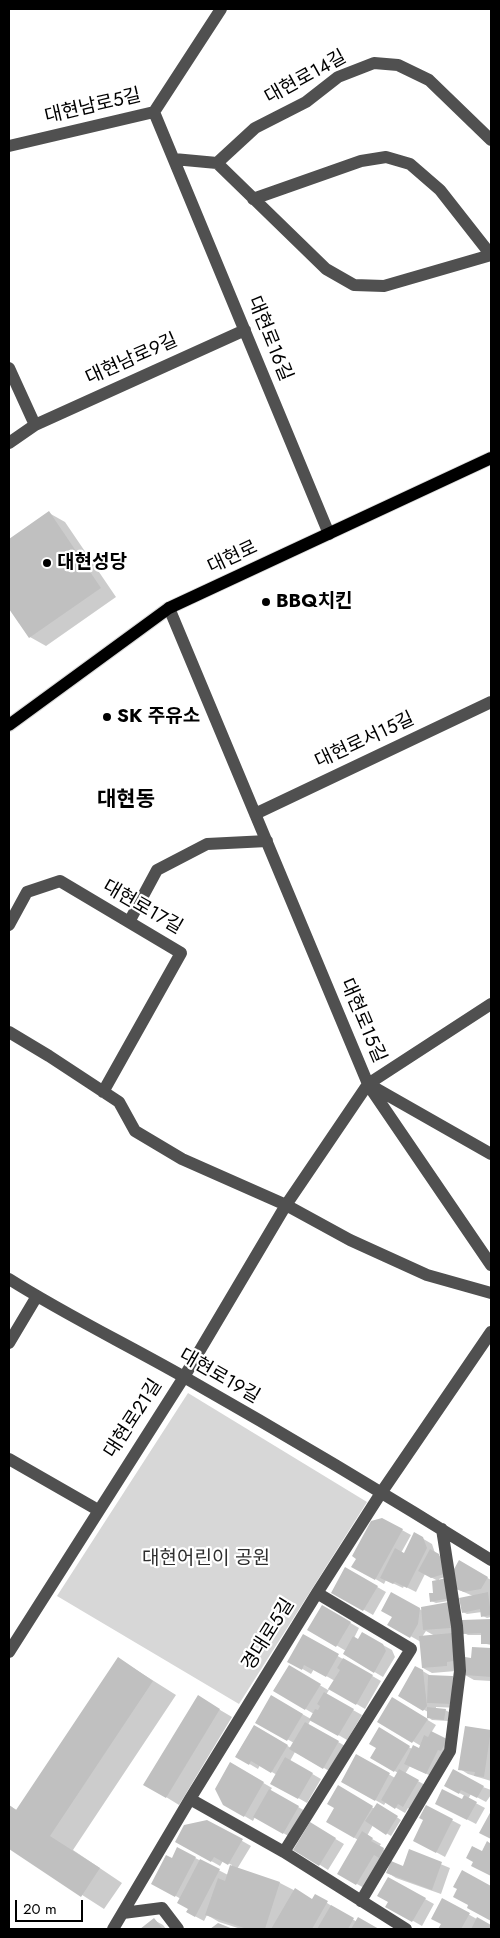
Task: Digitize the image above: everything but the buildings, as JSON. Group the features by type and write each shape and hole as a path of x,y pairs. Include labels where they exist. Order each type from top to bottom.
{"main road":[{"name":"대현로","path":"9,725 170,608 491,458"}],"street":[{"name":"대현남로5길","path":"9,146 154,112 221,9"},
{"name":"대현로14길","path":"216,163 255,128 306,102 338,77 374,63 398,65 428,80 491,140"},
{"name":"대현로16길","path":"154,112 329,534"},
{"path":"174,159 216,163 253,200 326,269 354,285 384,286 491,255 440,190 410,164 386,157 361,161 253,200"},
{"name":"대현남로9길","path":"9,442 34,425 245,330"},
{"path":"9,368 34,425"},
{"name":"대현로15길","path":"170,608 368,1084 491,1154"},
{"name":"대현로서15길","path":"255,814 491,702"},
{"path":"128,922 157,870 207,844 267,841"},
{"name":"대현로17길","path":"9,925 28,892 60,881 181,953 103,1092"},
{"name":"대현로21길","path":"9,1652 184,1377 286,1205 368,1084 491,1004"},
{"path":"9,1032 50,1056 119,1102 135,1131 182,1159 286,1205 350,1240 427,1275 491,1292"},
{"path":"368,1084 491,1265"},
{"name":"대현로19길","path":"9,1279 184,1377 442,1529 491,1560"},
{"path":"9,1343 37,1296"},
{"path":"381,1493 491,1332"},
{"path":"9,1459 98,1510"},
{"name":"경대로5길","path":"113,1929 190,1799 381,1493"},
{"path":"361,1901 450,1751 460,1671 457,1626 442,1529"},
{"path":"284,1852 411,1649 317,1593"},
{"path":"190,1799 284,1852 406,1929"},
{"path":"123,1912 162,1908 178,1929"}],"green space":[{"name":"대현어린이 공원","path":"188,1393 367,1502 239,1704 57,1596"}],"place":[{"name":"대현성당","path":"47,563"},
{"name":"BBQ치킨","path":"266,602"},
{"name":"SK 주유소","path":"107,717"}],"district":[{"name":"대현동","path":"126,801"}]}
